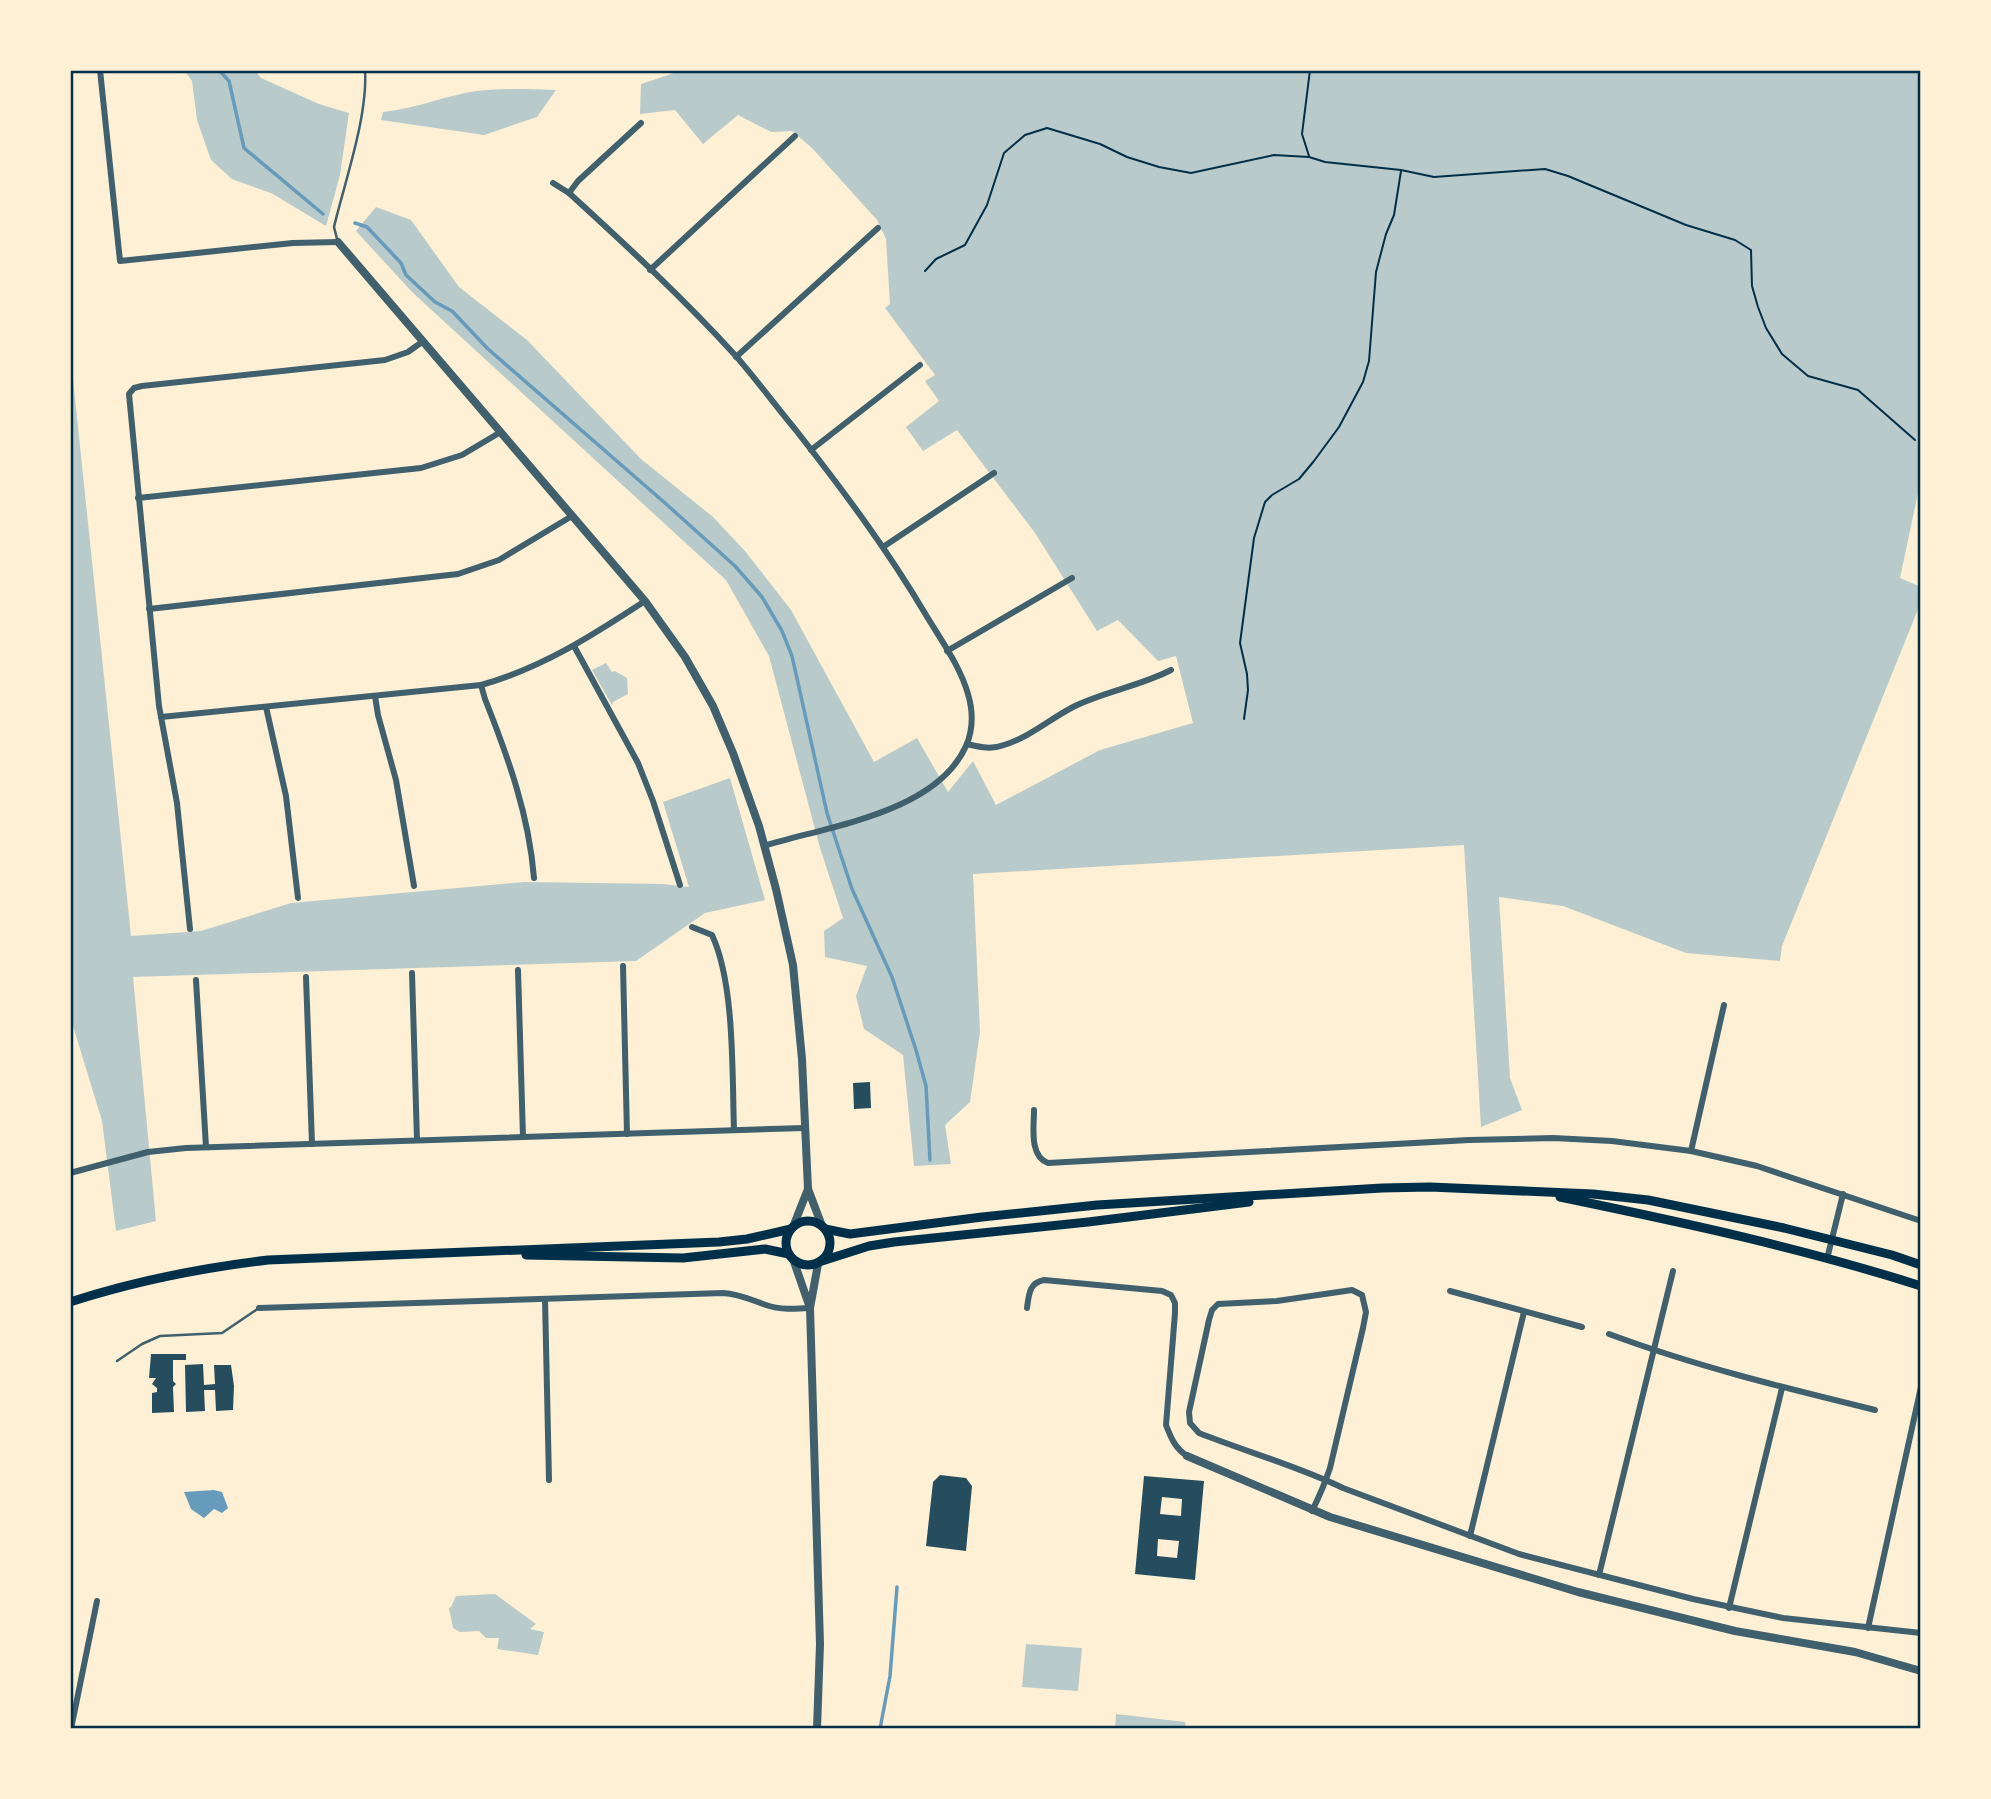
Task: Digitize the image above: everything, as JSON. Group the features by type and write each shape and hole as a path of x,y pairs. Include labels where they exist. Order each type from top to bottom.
{"main road":[{"path":"70,1302 135,1283 233,1264 327,1257 719,1242 747,1239 810,1221 850,1234 1085,1206 1430,1187 1606,1195 1648,1200 1831,1240 1921,1265"},
{"path":"489,1252 653,1259 765,1249 791,1257 807,1266 856,1250 894,1242 1088,1222 1328,1191"},
{"path":"1535,1191 1827,1259 1921,1286"},
{"path":"820,1262 828,1254 830,1246 830,1237 824,1227"},
{"path":"791,1257 786,1241 792,1228"}],"street":[{"path":"100,70 120,261 293,243 338,242 645,601 685,657 713,706 733,753 764,846 779,902 794,976 802,1059 808,1189 824,1227"},
{"path":"569,193 641,123"},
{"path":"650,270 795,136"},
{"path":"552,183 569,193 736,357 829,471 883,547 947,651 967,691 971,705 971,732 967,744 954,767 927,790 888,809 764,846"},
{"path":"736,357 878,228"},
{"path":"190,929 179,811 161,717 129,394 134,388 369,362 399,356 422,342"},
{"path":"811,450 920,365"},
{"path":"138,498 421,468 462,455 499,433"},
{"path":"883,547 994,473"},
{"path":"149,609 458,574 499,560 572,516"},
{"path":"947,651 1072,578"},
{"path":"161,717 481,685 526,671 574,646 645,601"},
{"path":"574,646 638,763 680,886"},
{"path":"967,744 988,748 1005,745 1077,705 1108,692 1151,681 1171,670"},
{"path":"481,685 519,793 534,878"},
{"path":"375,696 396,780 414,886"},
{"path":"266,707 286,796 298,898"},
{"path":"692,927 712,935 719,951 729,1023 734,1130"},
{"path":"623,966 627,1134"},
{"path":"518,970 523,1137"},
{"path":"412,973 417,1140"},
{"path":"306,976 312,1144"},
{"path":"196,980 206,1147"},
{"path":"1691,1151 1724,1004"},
{"path":"1034,1110 1037,1154 1041,1161 1048,1163 1526,1138 1639,1143 1757,1166 1921,1220"},
{"path":"70,1173 148,1152 206,1147 804,1128"},
{"path":"792,1228 808,1189"},
{"path":"1827,1259 1843,1194"},
{"path":"791,1257 810,1308"},
{"path":"817,1729 820,1644 810,1308 820,1262"},
{"path":"1599,1574 1673,1271"},
{"path":"1027,1308 1031,1286 1044,1280 1162,1291 1171,1295 1175,1312 1166,1425 1178,1450 1312,1511 1578,1592 1735,1631 1854,1652 1921,1671"},
{"path":"1450,1291 1582,1327"},
{"path":"1312,1511 1326,1480 1366,1312 1365,1303 1357,1292 1329,1292 1277,1301 1218,1304 1212,1310 1209,1320 1189,1412 1193,1427 1206,1436 1326,1480 1519,1555 1729,1608 1783,1618 1921,1633"},
{"path":"259,1308 723,1293 742,1295 764,1305 784,1309 810,1308"},
{"path":"545,1299 549,1480"},
{"path":"1470,1536 1524,1312"},
{"path":"1609,1334 1654,1351 1782,1388 1875,1410"},
{"path":"1868,1628 1917,1422 1921,1387"},
{"path":"1729,1608 1782,1388"},
{"path":"71,1729 97,1601"}],"lane":[{"path":"338,242 334,226 363,111 365,70"},
{"path":"117,1361 142,1344 160,1336 222,1333 259,1308"}],"path":[{"path":"1309,157 1302,134 1310,70"},
{"path":"925,271 936,258 965,245 987,205 1004,153 1025,135 1047,128 1100,144 1159,167 1191,173 1274,155 1309,157 1325,162 1401,170 1434,177 1545,169 1686,225 1735,240 1751,250 1752,286 1758,307 1766,328 1782,354 1808,376 1858,390 1915,440"},
{"path":"1244,719 1248,690 1240,643 1254,538 1265,502 1299,479 1314,461 1339,428 1363,382 1369,361 1376,272 1394,215 1401,170"}],"shaded area":[{"path":"184,70 255,70 261,78 319,104 349,113 340,175 326,226 273,194 232,179 211,160 197,120 192,81"},
{"path":"683,70 1921,70 1921,479 1900,578 1921,587 1921,602 1782,946 1780,961 1686,953 1563,906 1499,897 1510,1078 1522,1110 1481,1127 1464,845 973,874 980,1032 970,1102 945,1125 951,1164 914,1166 903,1055 864,1029 856,996 867,966 825,957 824,931 843,918 820,848 769,656 726,580 412,292 356,231 376,207 411,220 459,287 527,340 641,459 713,517 745,551 791,610 874,762 917,738 948,792 973,761 996,805 1100,750 1193,723 1176,656 1158,661 1118,620 1097,631 1035,533 957,430 923,451 906,427 939,401 925,381 935,375 885,308 890,304 886,239 877,220 813,149 792,131 771,132 738,115 703,144 675,110 640,114 641,84"},
{"path":"556,90 537,117 484,135 381,120 383,112 465,93"},
{"path":"70,350 131,936 201,931 291,903 524,882 663,884 689,887 663,802 730,778 765,900 705,913 636,961 133,977 156,1221 116,1231 102,1121 70,1016"},
{"path":"606,663 612,672 627,678 628,694 612,705 592,670"},
{"path":"495,1594 536,1624 530,1629 544,1632 538,1655 497,1649 499,1638 486,1638 479,1631 460,1632 453,1628 449,1608 456,1596"},
{"path":"1026,1644 1082,1648 1078,1691 1022,1687"},
{"path":"1116,1714 1185,1722 1186,1729 1115,1729"}],"water":[{"path":"184,1492 222,1492 228,1508 222,1513 214,1509 204,1518 191,1509"}],"building":[{"path":"870,1082 871,1108 854,1109 853,1083"},
{"path":"151,1354 186,1354 186,1360 173,1360 173,1381 176,1384 173,1387 174,1412 152,1413 152,1393 157,1392 157,1388 152,1384 156,1378 149,1378"},
{"path":"203,1364 204,1385 215,1384 214,1365 231,1365 233,1410 216,1411 215,1390 204,1390 205,1411 186,1412 185,1365"},
{"path":"940,1475 966,1478 972,1486 966,1551 926,1546 933,1482"},
{"path":"1144,1476 1204,1481 1195,1580 1135,1574","holes":["1162,1497 1182,1499 1181,1516 1160,1514","1158,1539 1179,1541 1177,1558 1157,1556"]}],"waterway":[{"path":"219,70 229,81 244,148 323,214"},
{"path":"355,223 367,227 401,263 406,275 435,302 452,311 488,349 735,566 762,597 782,631 792,656 827,813 852,889 892,977 916,1050 926,1086 930,1160"},
{"path":"880,1729 890,1676 897,1587"}]}
